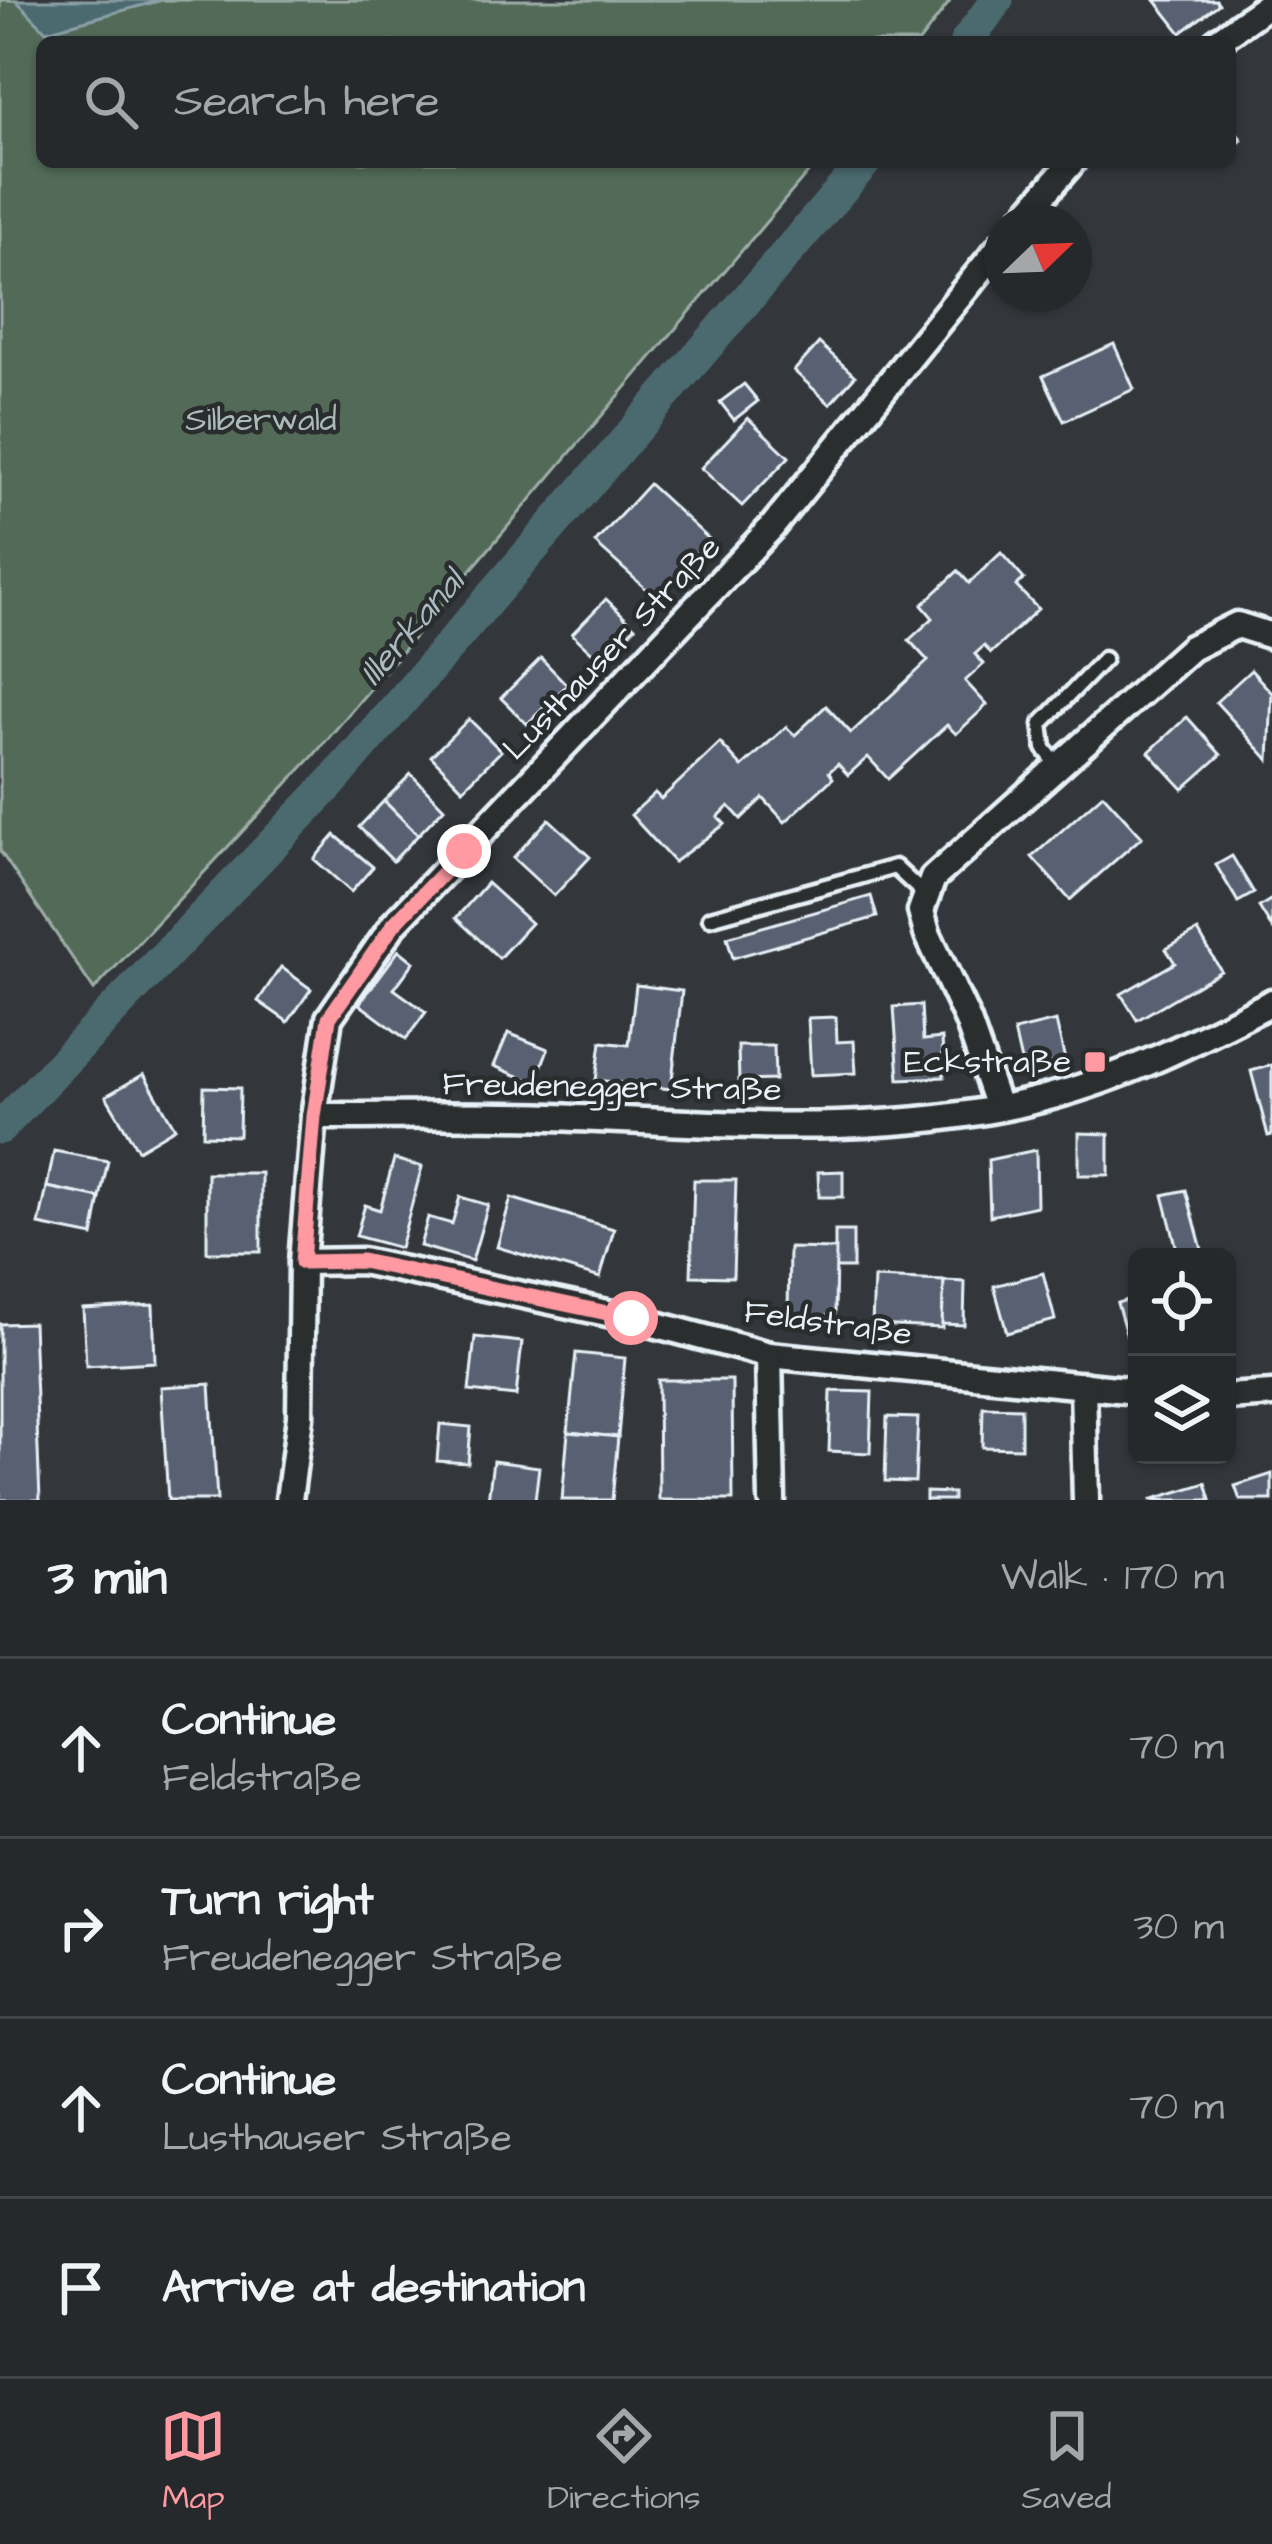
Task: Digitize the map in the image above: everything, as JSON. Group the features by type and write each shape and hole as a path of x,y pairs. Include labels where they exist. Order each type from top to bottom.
{"street":[{"path":"1224,36 1272,2"},
{"path":"1036,204 1067,168"},
{"name":"Lusthauser Straße","path":"314,1116 329,1018 394,924 772,527 984,266"},
{"path":"998,1107 968,1021 927,933 924,895 933,878 1211,636 1237,625 1272,636"},
{"name":"Freudenegger Straße","path":"314,1116 847,1123 998,1107 1042,1099 1168,1057 1272,1002"},
{"path":"289,1500 300,1417 302,1262 314,1116"},
{"name":"Feldstraße","path":"302,1262 362,1261 631,1318 769,1355 1128,1390"},
{"path":"769,1355 772,1500"},
{"path":"1084,1385 1086,1500"},
{"path":"1236,1396 1272,1394"}],"lane":[{"path":"1058,766 1044,748 1040,724 1104,659"},
{"path":"710,919 895,867 924,895"}],"green space":[{"name":"Silberwald","path":"0,0 16,0 46,30 162,0 951,0 924,36 36,36 36,168 812,168 314,755 94,990 0,851"}],"water":[{"path":"16,0 162,0 46,31"}],"building":[{"path":"1155,0 1216,0 1219,4 1181,33"},
{"path":"819,343 855,376 830,404 794,371"},
{"path":"1114,344 1134,389 1064,421 1043,376"},
{"path":"744,384 758,401 734,420 720,402"},
{"path":"748,418 789,457 742,506 701,468"},
{"path":"649,484 709,539 656,598 595,543"},
{"path":"1001,553 1024,579 1016,586 1038,609 991,653 984,646 975,654 984,664 965,681 987,705 956,734 947,725 888,779 868,757 848,775 838,764 829,772 833,778 785,822 763,798 741,819 729,806 718,817 725,824 674,862 631,815 655,793 661,799 720,743 742,767 786,727 795,735 826,706 851,733 928,661 909,640 933,618 922,605 958,571 969,583"},
{"path":"606,599 635,627 601,661 572,634"},
{"path":"541,658 567,685 527,724 501,698"},
{"path":"1251,670 1272,693 1269,760 1216,702"},
{"path":"1187,717 1221,755 1183,789 1149,752"},
{"path":"469,719 501,751 463,789 431,756"},
{"path":"411,774 444,808 418,835 384,801"},
{"path":"1103,794 1142,837 1070,900 1032,857"},
{"path":"384,801 418,835 393,861 359,827"},
{"path":"549,819 590,857 554,896 513,858"},
{"path":"335,835 373,867 351,892 314,859"},
{"path":"1232,856 1254,893 1238,902 1216,865"},
{"path":"487,883 531,923 499,958 456,918"},
{"path":"871,896 877,917 733,958 727,937"},
{"path":"1272,899 1272,928 1259,907"},
{"path":"1198,931 1221,971 1137,1020 1121,994 1175,963 1166,949"},
{"path":"399,950 414,962 394,989 426,1012 406,1039 359,1004"},
{"path":"281,967 311,989 288,1022 258,1001"},
{"path":"636,985 682,991 671,1089 596,1080 601,1042 629,1045"},
{"path":"921,1005 923,1040 942,1038 944,1077 899,1079 894,1007"},
{"path":"836,1017 837,1042 854,1041 856,1073 811,1075 808,1018"},
{"path":"1056,1021 1065,1060 1023,1070 1014,1031"},
{"path":"508,1033 548,1049 535,1083 494,1066"},
{"path":"738,1046 774,1046 775,1080 739,1081"},
{"path":"1272,1065 1272,1135 1268,1136 1251,1071"},
{"path":"144,1074 175,1128 138,1150 106,1096"},
{"path":"204,1087 240,1088 239,1136 203,1135"},
{"path":"1079,1133 1109,1134 1109,1175 1079,1175"},
{"path":"1036,1150 1037,1206 990,1216 988,1160"},
{"path":"54,1151 108,1161 100,1198 47,1187"},
{"path":"394,1159 422,1167 400,1248 356,1236 365,1205 380,1210"},
{"path":"843,1171 843,1197 819,1197 818,1172"},
{"path":"207,1173 261,1173 261,1252 207,1252"},
{"path":"694,1180 736,1180 733,1277 691,1276"},
{"path":"47,1187 100,1198 93,1236 39,1225"},
{"path":"1186,1190 1202,1248 1177,1248 1163,1195"},
{"path":"460,1197 488,1205 472,1261 420,1246 428,1217 452,1224"},
{"path":"511,1198 614,1229 600,1278 497,1247"},
{"path":"835,1231 853,1231 853,1268 835,1268"},
{"path":"789,1248 836,1249 835,1316 788,1316"},
{"path":"1043,1273 1055,1320 1007,1333 994,1286"},
{"path":"874,1278 944,1281 942,1328 872,1325"},
{"path":"944,1281 965,1282 964,1325 942,1324"},
{"path":"1128,1300 1128,1340 1117,1303"},
{"path":"153,1305 155,1362 86,1366 83,1309"},
{"path":"33,1323 40,1500 0,1500 0,1324"},
{"path":"475,1337 522,1342 516,1396 469,1391"},
{"path":"576,1353 625,1358 618,1437 568,1432"},
{"path":"658,1380 732,1380 733,1500 659,1500"},
{"path":"210,1384 217,1500 168,1500 161,1387"},
{"path":"831,1391 872,1392 870,1453 829,1451"},
{"path":"983,1407 1021,1408 1021,1448 982,1447"},
{"path":"887,1417 918,1418 915,1482 885,1481"},
{"path":"440,1424 471,1427 468,1463 437,1461"},
{"path":"568,1432 618,1437 612,1500 562,1500"},
{"path":"493,1461 539,1467 535,1500 488,1500"},
{"path":"1272,1474 1272,1500 1240,1500 1235,1486"},
{"path":"1206,1483 1211,1500 1150,1500"},
{"path":"926,1492 953,1493 953,1500 926,1500"}],"waterway":[{"name":"Illerkanal","path":"970,36 997,0"},
{"name":"Illerkanal","path":"0,1128 331,783 860,168"}],"place":[{"name":"Eckstraße","path":"1095,1062"}],"route":[{"path":"464,851 394,924 329,1018 314,1116 302,1262 362,1261 631,1318"}]}
